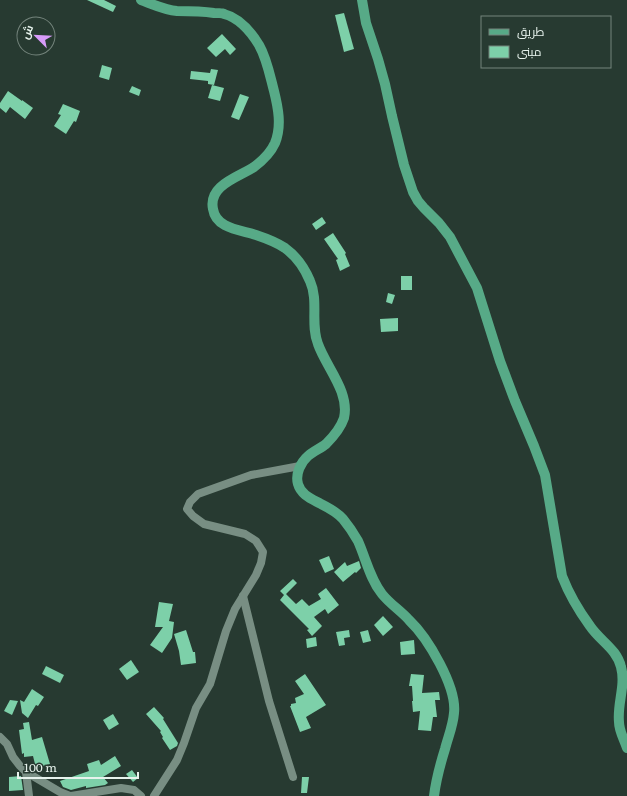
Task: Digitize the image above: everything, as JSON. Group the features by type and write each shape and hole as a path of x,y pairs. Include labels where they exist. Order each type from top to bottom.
{"main road":[{"path":"141,0 174,10 224,14 240,21 250,32 260,48 269,70 279,115 279,129 275,142 266,156 255,166 224,184 217,191 213,201 212,210 216,218 223,225 270,240 284,247 296,258 311,283 314,293 314,326 316,341 342,390 345,401 344,417 338,430 326,444 307,456 300,466 298,484 302,492 310,499 333,510 342,518 357,540 366,564 381,593 409,619 419,631 429,644 442,668 453,694 455,710 434,796"},
{"path":"362,0 366,23 382,71 402,158 412,192 418,201 450,237 477,288 500,361 545,475 562,576 567,591 591,628 611,647 621,667 623,684 619,722 620,732 627,748"}],"street":[{"path":"154,796 177,760 196,708 210,684 226,631 235,609 256,574 261,563 263,552 256,541 245,534 204,524 193,516 187,509 190,502 198,494 251,475 300,466"},
{"path":"243,596 269,700 293,777"},
{"path":"0,737 7,744 13,757 26,772 60,792 71,796 121,788 134,790 140,796"},
{"path":"26,772 29,796"}],"building":[{"path":"87,0 104,0 116,6 113,12"},
{"path":"344,13 354,49 344,52 335,15"},
{"path":"222,34 236,49 230,55 225,49 216,57 207,48"},
{"path":"102,65 112,68 109,80 99,77"},
{"path":"211,69 218,70 214,85 208,84 208,81 190,79 191,71 210,73"},
{"path":"212,85 224,88 220,101 208,98"},
{"path":"132,86 141,90 139,96 129,92"},
{"path":"8,91 33,108 25,119 10,107 6,113 0,108 0,103"},
{"path":"240,94 249,97 239,120 231,117"},
{"path":"63,104 80,111 76,122 74,121 66,134 54,126 61,115 58,114"},
{"path":"322,217 326,223 316,230 312,224"},
{"path":"333,233 346,253 345,254 350,266 340,271 336,260 338,259 324,239"},
{"path":"401,276 412,276 412,290 401,290"},
{"path":"388,293 395,295 392,304 386,302"},
{"path":"398,318 398,331 381,332 380,319"},
{"path":"329,556 334,569 325,573 319,560"},
{"path":"359,561 361,568 343,582 334,572 345,562 347,566"},
{"path":"293,579 297,583 286,594 296,604 302,599 309,606 321,599 318,594 326,588 339,605 328,614 325,609 314,617 322,626 312,636 307,630 309,629 280,600 284,595 280,591"},
{"path":"159,602 173,604 169,621 174,622 172,638 162,653 150,645 163,627 155,627"},
{"path":"383,616 393,627 383,636 374,625"},
{"path":"186,630 193,652 195,652 196,663 181,665 174,634"},
{"path":"349,630 350,637 344,638 345,645 339,646 336,632"},
{"path":"368,630 371,641 363,643 360,632"},
{"path":"316,637 317,646 307,648 306,639"},
{"path":"414,640 415,654 401,655 400,642"},
{"path":"131,660 139,672 127,680 119,669"},
{"path":"46,666 64,675 60,683 42,674"},
{"path":"305,674 326,705 306,717 311,728 300,732 290,706 291,704 296,703 295,698 304,694 295,681"},
{"path":"411,674 424,675 422,693 439,692 440,700 435,700 437,717 433,717 431,731 418,730 420,711 413,712 412,686 409,686"},
{"path":"32,689 44,697 38,706 36,705 28,718 22,713 20,700 24,702"},
{"path":"10,700 18,701 12,715 4,711"},
{"path":"154,707 164,718 163,719 178,743 177,746 170,750 162,738 161,731 146,714"},
{"path":"113,714 119,724 109,730 103,720"},
{"path":"29,722 32,740 42,737 50,764 36,768 33,756 24,757 24,753 22,754 19,730 24,729 23,723"},
{"path":"115,756 121,766 103,777 108,783 105,785 86,788 86,786 71,790 63,787 60,781 89,771 87,764 99,760 101,765"},
{"path":"132,770 138,778 133,782 126,774"},
{"path":"21,776 23,790 9,791 9,777"},
{"path":"302,777 309,777 307,793 301,793"}]}
